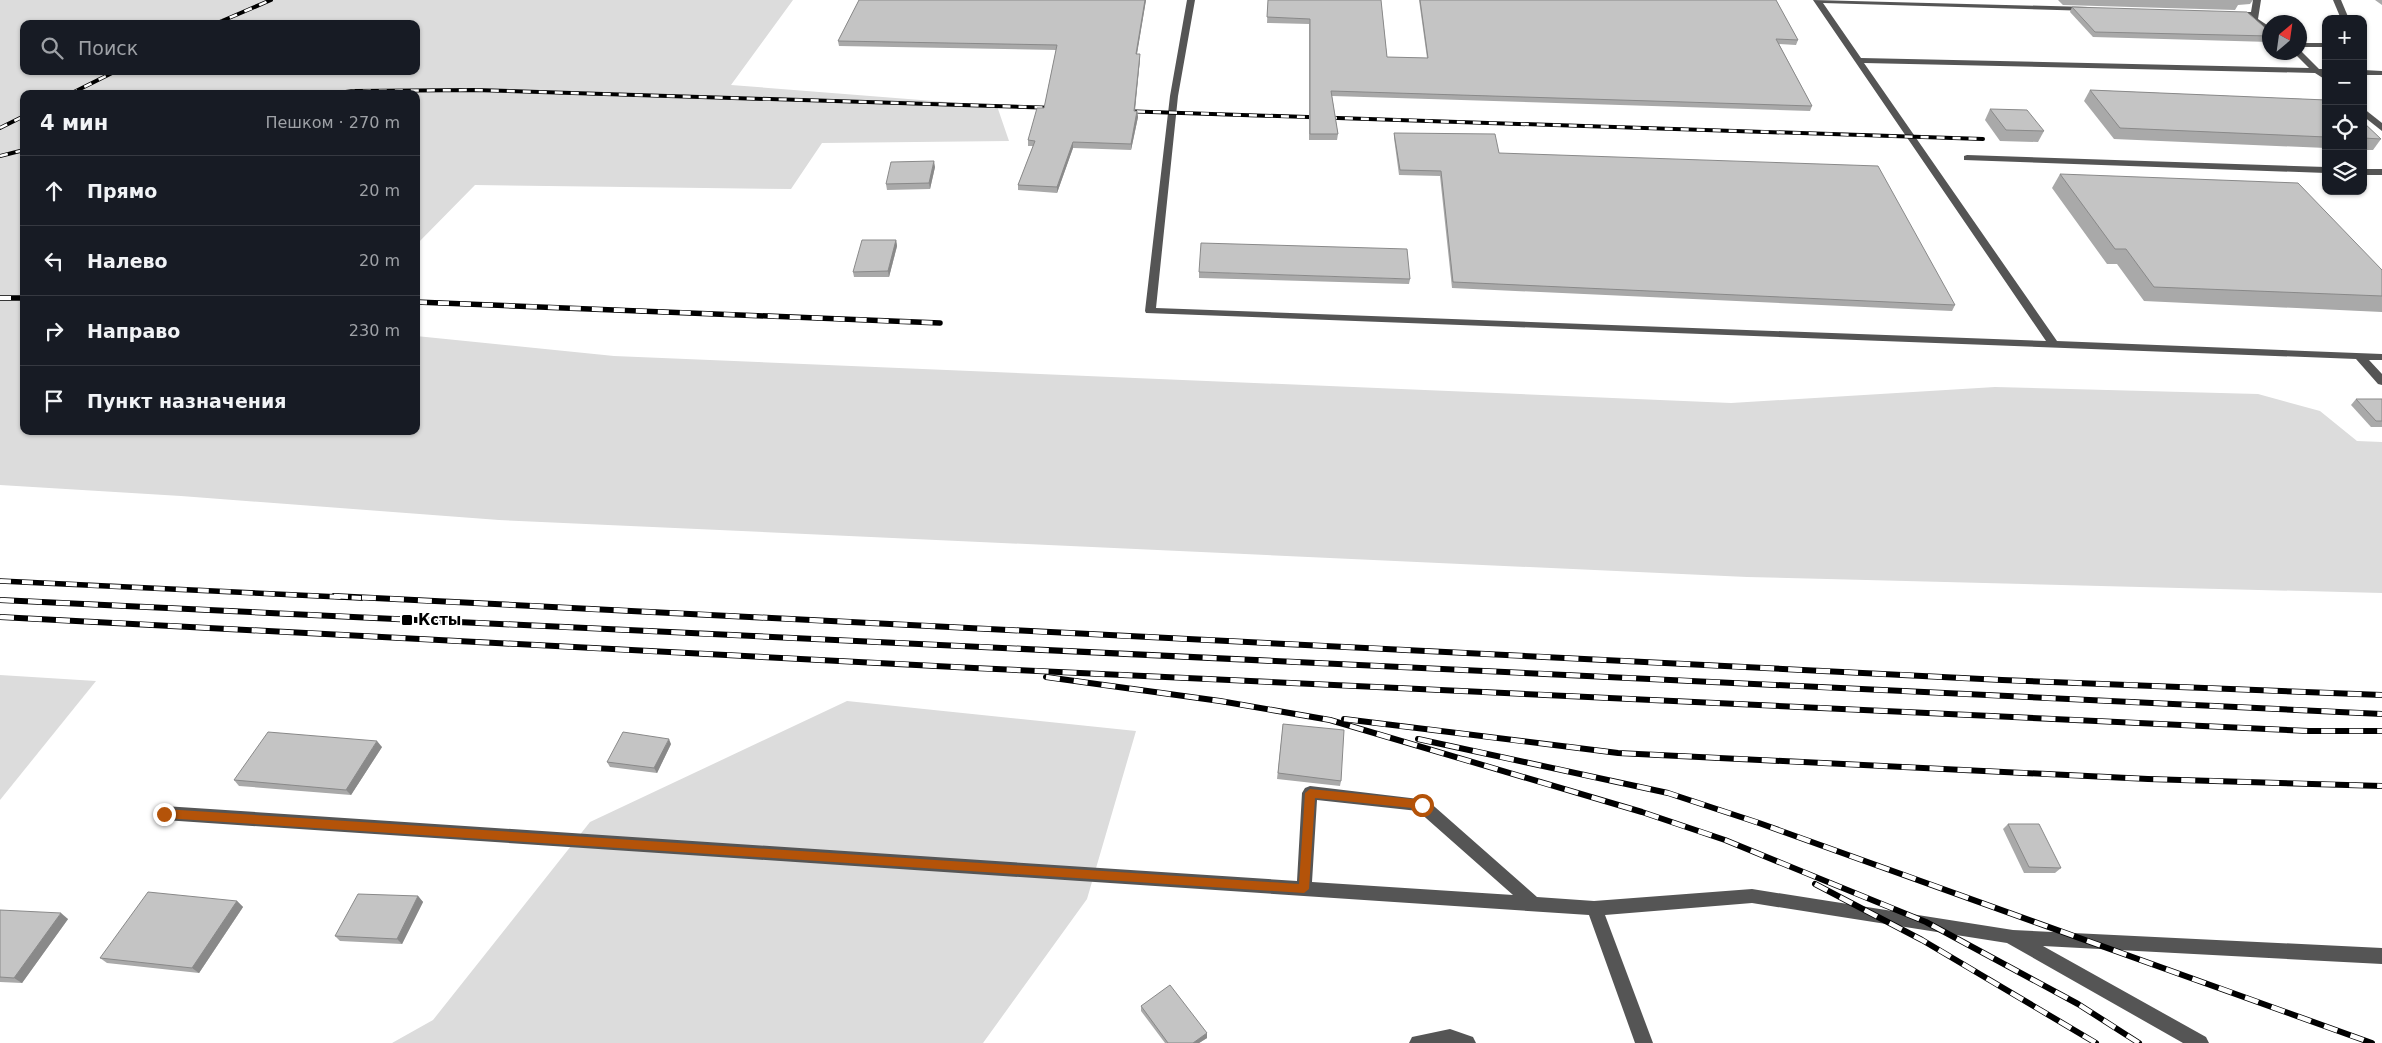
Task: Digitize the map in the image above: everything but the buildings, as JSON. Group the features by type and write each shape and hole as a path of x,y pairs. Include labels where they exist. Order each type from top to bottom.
{"street":[{"path":"1191,0 1174,96 1150,311 2382,357"},
{"path":"2257,0 2254,20 2262,26"},
{"path":"2337,0 2343,15"},
{"path":"1818,1 2054,345"},
{"path":"1818,1 2096,10"},
{"path":"2225,13 2255,14"},
{"path":"2307,45 2322,45"},
{"path":"2307,59 2322,71"},
{"path":"1858,60 2322,71"},
{"path":"2367,72 2382,72"},
{"path":"2367,115 2382,128"},
{"path":"1967,158 2322,170"},
{"path":"2367,172 2382,172"},
{"path":"2359,356 2382,381"},
{"path":"1304,889 1310,793 1422,805 1534,904"},
{"path":"164,814 1594,908 1752,896 2009,936 2382,956"},
{"path":"1594,908 1644,1043"},
{"path":"2009,936 2200,1043"},
{"path":"1418,1043 1450,1038 1467,1043"}],"shaded area":[{"path":"0,0 793,0 731,85 997,106 1009,141 822,143 791,189 475,185 420,241 420,90 20,90 20,435 420,435 420,336 614,356 1731,403 1995,387 2258,394 2320,411 2357,441 2382,442 2382,593 1747,577 499,520 181,496 0,485"},
{"path":"0,675 96,681 0,800"},
{"path":"847,701 1136,731 1087,899 983,1043 392,1043 433,1020 590,822"}],"railway":[{"path":"224,20 271,0"},
{"path":"78,90 108,75"},
{"path":"420,90 475,90 1058,108"},
{"path":"1121,111 1983,139"},
{"path":"0,128 20,118"},
{"path":"0,156 20,151"},
{"path":"0,298 20,298"},
{"path":"420,302 940,323"},
{"path":"0,581 361,598"},
{"path":"334,596 2002,680 2382,695"},
{"path":"0,600 2382,714"},
{"path":"0,617 974,668 2309,731 2382,731"},
{"path":"1046,677 1220,701 1330,720 1642,812 1725,840 1926,922 2078,1004 2139,1043"},
{"path":"1344,719 1618,753 2148,779 2382,786"},
{"path":"1418,739 1668,793 1759,823 2372,1043"},
{"path":"1815,884 1922,940 2096,1043"}],"place":[{"name":"Ксты","path":"407,620"}],"route":[{"path":"164,814 1304,889 1310,793 1422,805"}]}
